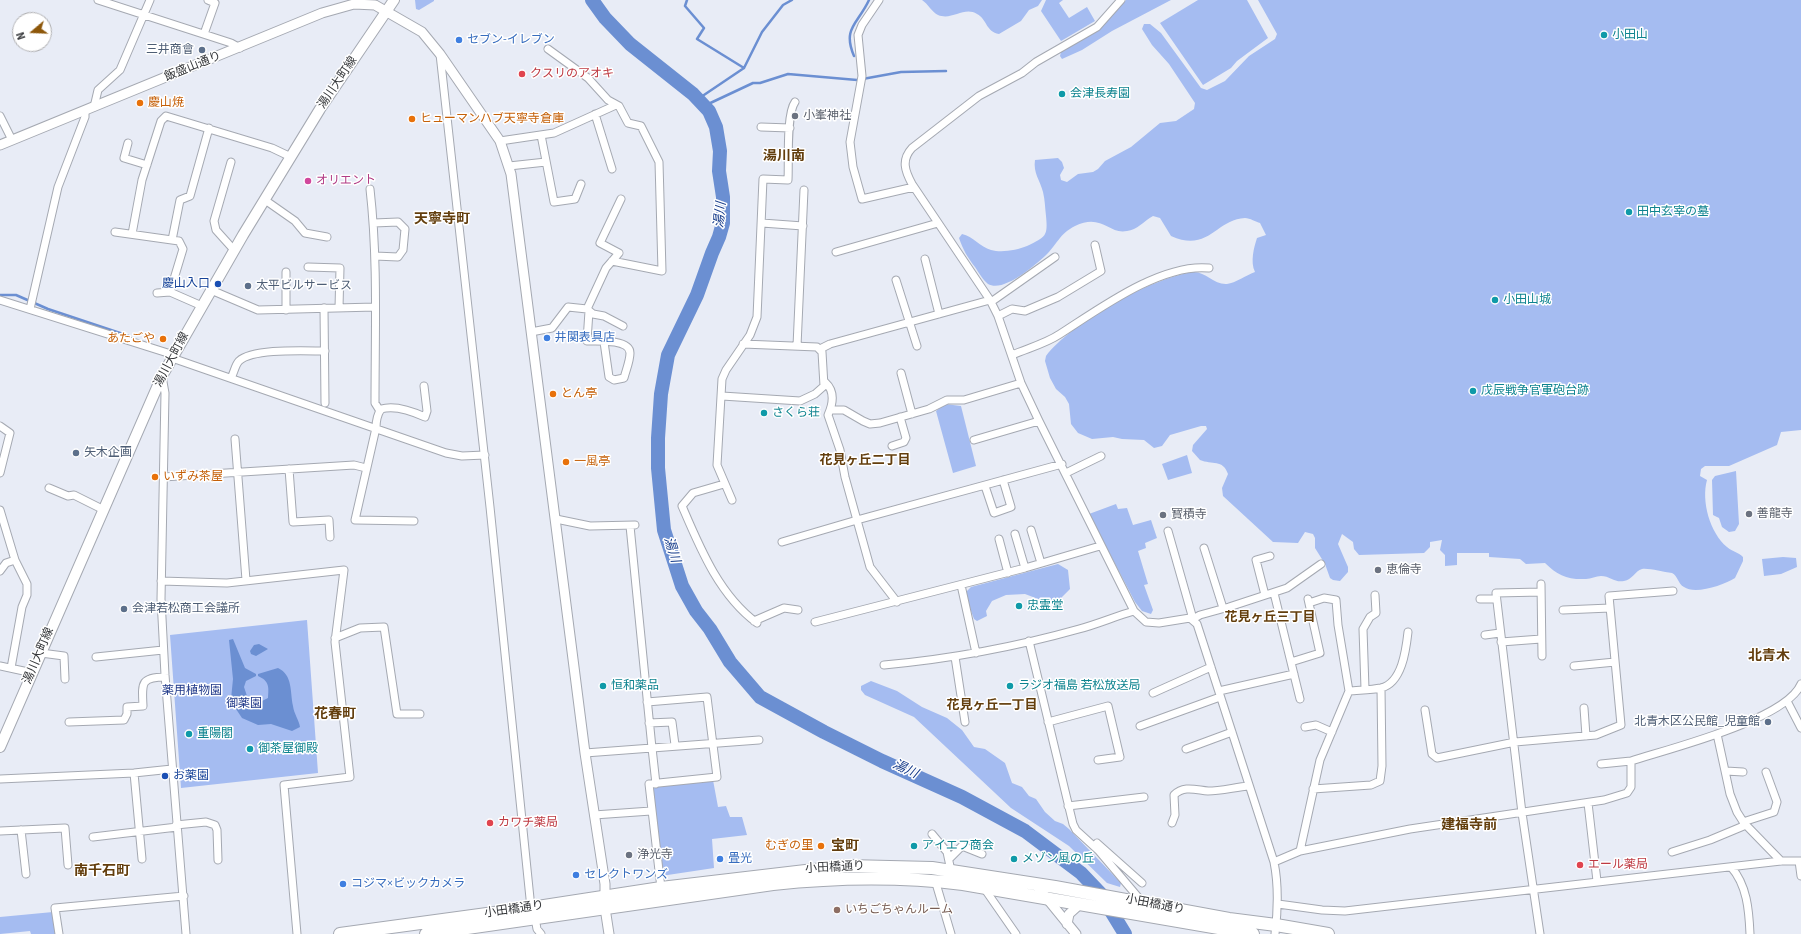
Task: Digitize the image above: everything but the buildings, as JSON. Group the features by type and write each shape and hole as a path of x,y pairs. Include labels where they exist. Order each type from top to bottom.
{"main road":[{"name":"湯川大町線","path":"0,747 102,509 162,376 234,250 320,109 394,0"},
{"name":"小田橋通り","path":"605,902 661,888 848,866 914,867 951,871 1055,887 1140,902 1275,929 1328,934"},
{"name":"小田橋通り","path":"426,934 533,913 605,902 816,880 885,877 935,880 984,887 1253,934"},
{"name":"小田橋通り","path":"340,934 533,913"}],"street":[{"path":"98,0 231,42 240,48"},
{"path":"94,108 96,93 120,70 150,0"},
{"path":"204,34 215,3 208,0"},
{"path":"879,0 862,25 858,35 862,76 850,142 853,167 862,199 914,187"},
{"path":"1121,0 1097,27 1036,62 1022,73 979,96 912,148 905,157 904,166 906,173 991,301 998,316 1021,383 1039,421 1062,464 1100,546 1134,611 1143,620 1150,623 1182,618 1193,619 1200,615 1287,588 1321,564"},
{"name":"飯盛山通り","path":"0,145 322,14 354,4 375,5 387,11 422,32 440,54 500,141 509,166 609,934"},
{"path":"548,50 588,78 608,100 619,106 628,123 641,126 659,162 662,271 612,261"},
{"path":"440,54 533,913 537,929 541,934"},
{"path":"732,500 717,466 722,379 726,370 750,335 757,318 763,179 788,180 790,128 792,108 795,102"},
{"path":"500,141 554,133 616,105"},
{"path":"30,309 56,192 85,117 85,111"},
{"path":"595,114 612,169"},
{"path":"0,116 12,140"},
{"path":"132,234 142,180 163,118 167,116 272,148 291,157"},
{"path":"761,127 790,128"},
{"path":"172,240 180,200 190,196 209,128"},
{"path":"541,136 554,202 575,199 581,184"},
{"path":"128,143 124,158 147,165"},
{"path":"231,162 214,221 216,230 234,250"},
{"path":"509,166 546,162"},
{"path":"370,189 374,223 375,256 375,403 380,411"},
{"path":"797,346 804,190"},
{"path":"604,342 609,377 614,380 624,378 630,353 628,347 624,344 604,342 587,341 588,310 606,268 619,253 600,243 621,199"},
{"path":"265,200 295,221 305,233 327,237"},
{"path":"374,223 398,222 405,229 403,250 398,256 375,256"},
{"path":"762,223 803,226"},
{"path":"836,252 938,223"},
{"path":"115,232 179,241 183,249 170,292"},
{"path":"998,316 1012,309 1025,312 1058,297 1100,271 1095,246"},
{"path":"820,349 830,344 991,301 1055,257"},
{"path":"924,259 939,314"},
{"path":"308,267 340,268 339,308"},
{"path":"1012,355 1052,338 1126,292 1174,272 1200,267 1209,268"},
{"path":"286,272 286,310"},
{"path":"896,280 917,346"},
{"path":"211,290 258,310 374,307"},
{"path":"157,293 170,292 202,306"},
{"path":"0,300 173,356 231,378 454,455 484,455"},
{"path":"531,332 552,328 568,307 588,310 593,314 604,316 623,326"},
{"path":"324,308 326,404"},
{"path":"722,396 800,401 815,394 824,386 825,382 822,352 817,347 743,344"},
{"path":"231,378 240,361 248,357 276,352 325,351"},
{"path":"901,372 912,414"},
{"path":"162,376 165,393 161,581 165,677 186,934"},
{"path":"825,382 831,387 832,394 828,415 840,450 845,477 871,570 897,602"},
{"path":"830,410 844,410 862,422 870,424 929,409 946,400 964,400 1021,383"},
{"path":"414,522 355,520 376,428 376,419 381,409 390,408 413,412 425,417 427,411 424,386"},
{"path":"892,446 904,442 906,438 900,417"},
{"path":"974,440 1039,421"},
{"path":"0,426 10,433 0,473"},
{"path":"235,439 236,472 246,580"},
{"path":"1066,473 1101,456"},
{"path":"782,542 1062,464"},
{"path":"163,476 354,465 366,468"},
{"path":"288,470 293,522 329,520 330,537"},
{"path":"985,486 994,513 1011,507 1003,480"},
{"path":"724,484 693,493 682,506 701,550 716,577 755,622 784,608 798,610"},
{"path":"50,488 68,496 74,495 102,509"},
{"path":"0,510 15,560 25,578 27,595 22,607 11,668"},
{"path":"556,519 590,526 632,526 649,724 656,784"},
{"path":"1031,530 1040,564"},
{"path":"1168,531 1193,619 1197,624 1274,862 1278,880 1278,904 1275,929"},
{"path":"1015,534 1025,568"},
{"path":"999,539 1008,573"},
{"path":"815,622 1008,573 1100,546"},
{"path":"1204,548 1223,608"},
{"path":"1265,595 1256,560 1270,556"},
{"path":"0,571 6,563 15,560"},
{"path":"161,581 217,583 344,570 335,638 350,777 284,785 297,934"},
{"path":"1541,584 1542,656"},
{"path":"961,585 976,653"},
{"path":"1424,710 1432,754 1437,758 1515,742 1596,735 1621,725 1609,596 1673,591"},
{"path":"1540,934 1532,890 1522,813 1515,742 1501,642 1496,593 1541,592"},
{"path":"1274,593 1300,699"},
{"path":"1365,689 1363,629 1370,617 1376,613 1375,595"},
{"path":"1290,662 1320,653 1309,601 1324,598 1336,600 1338,625 1349,691 1320,760 1300,851"},
{"path":"1480,599 1496,599"},
{"path":"1564,610 1610,608"},
{"path":"884,665 955,657 976,653 1079,629 1134,611"},
{"path":"335,638 360,628 384,627 397,714 420,714"},
{"path":"1349,691 1381,688 1391,684 1397,676 1408,632"},
{"path":"1485,635 1500,633"},
{"path":"1501,642 1541,639"},
{"path":"1029,641 1074,826 1099,851 1140,902"},
{"path":"96,657 164,650"},
{"path":"41,653 64,656 65,679"},
{"path":"955,657 965,722"},
{"path":"1574,666 1615,662"},
{"path":"0,666 32,673"},
{"path":"1153,693 1211,668"},
{"path":"1140,726 1219,694 1294,674"},
{"path":"69,722 124,720 127,714 127,707 143,706 142,686 144,682 152,677 165,677"},
{"path":"1601,764 1631,761 1737,727 1787,701 1794,696 1801,684"},
{"path":"1313,788 1371,785 1380,781 1382,766 1381,688"},
{"path":"647,702 707,697 717,776 650,784 648,787 661,888"},
{"path":"1787,701 1801,728"},
{"path":"1048,722 1108,706 1120,757 1098,760"},
{"path":"1584,708 1586,736"},
{"path":"649,724 672,722 675,745"},
{"path":"1305,727 1316,725 1332,732"},
{"path":"1186,749 1232,732"},
{"path":"1717,734 1732,802 1745,824 1781,861"},
{"path":"585,753 675,745 759,740"},
{"path":"1274,862 1300,851 1410,829 1588,803 1627,793 1631,787 1631,761"},
{"path":"0,779 134,773 172,769"},
{"path":"1726,771 1743,772"},
{"path":"1672,852 1710,840 1774,812 1777,802 1766,772"},
{"path":"134,773 142,859"},
{"path":"1172,822 1175,815 1174,795 1180,790 1191,788 1207,791 1249,786"},
{"path":"1068,806 1144,797"},
{"path":"1588,803 1597,881"},
{"path":"594,815 651,811"},
{"path":"93,837 206,822 212,823 215,825 217,830 218,860"},
{"path":"1074,826 1077,825 1142,883"},
{"path":"0,831 65,828 68,865"},
{"path":"21,830 26,874"},
{"path":"932,834 946,852 951,871"},
{"path":"949,859 962,846 982,854"},
{"path":"1278,904 1322,910 1345,911 1781,861 1800,861 1801,876"},
{"path":"1731,867 1739,876 1744,886 1750,934"},
{"path":"935,880 950,934"},
{"path":"1036,885 1076,934"},
{"path":"984,887 1016,934"},
{"path":"59,934 55,908 184,896"},
{"path":"1067,924 1069,914 1080,904"}],"green space":[{"path":"415,0 434,1 419,10 416,9"},
{"path":"922,0 1042,0 1038,6 1029,10 1021,21 999,34 991,31 983,19 977,14 972,12 963,12 948,16 938,15"},
{"path":"1046,0 1063,0 1059,3 1069,18 1087,7 1095,21 1061,41 1041,11"},
{"path":"1126,0 1171,0 1112,31 1082,50 1062,59 1060,56 1061,52 1103,25"},
{"path":"1198,0 1247,0 1268,38 1237,61 1231,68 1203,85 1160,23"},
{"path":"1258,0 1801,0 1801,430 1781,432 1777,445 1729,466 1705,466 1701,469 1700,476 1707,480 1705,497 1708,516 1716,534 1729,549 1743,557 1743,561 1735,578 1717,586 1702,590 1689,589 1682,586 1676,576 1672,573 1648,569 1640,570 1624,581 1618,581 1601,576 1588,579 1574,579 1558,574 1545,563 1526,564 1520,559 1489,557 1489,553 1457,553 1457,565 1445,566 1445,555 1440,550 1442,540 1430,542 1430,547 1424,553 1359,555 1354,549 1353,542 1342,534 1338,544 1348,567 1348,572 1340,581 1333,580 1330,578 1325,564 1315,548 1315,538 1313,534 1305,532 1298,543 1273,542 1223,496 1222,488 1228,474 1226,469 1220,464 1200,460 1192,451 1193,445 1207,429 1206,426 1201,426 1170,435 1162,446 1154,448 1144,440 1113,437 1092,439 1078,433 1071,424 1069,404 1065,397 1056,389 1050,378 1045,361 1046,356 1074,329 1093,316 1135,292 1156,283 1176,276 1197,272 1222,284 1227,284 1255,272 1253,259 1257,238 1266,235 1260,223 1247,218 1235,220 1203,238 1184,240 1171,236 1160,218 1153,216 1137,227 1127,231 1115,230 1099,223 1084,223 1075,226 1065,233 1045,256 1026,272 1010,282 994,286 988,284 983,278 966,254 959,238 962,234 966,235 987,249 1009,251 1027,246 1042,238 1046,232 1047,223 1044,195 1036,173 1035,160 1058,158 1062,162 1064,168 1060,175 1061,180 1067,182 1078,174 1093,172 1098,169 1105,161 1131,147 1160,123 1176,121 1194,109 1195,103 1169,64 1152,45 1142,29 1144,24 1150,24 1161,33 1201,88 1207,90 1225,81 1249,56 1275,39 1277,34"},
{"path":"945,404 961,406 976,466 953,473 936,411"},
{"path":"1187,455 1192,473 1168,480 1162,464"},
{"path":"1736,471 1739,524 1735,531 1729,532 1722,527 1719,518 1713,515 1712,480 1715,476"},
{"path":"1116,504 1118,509 1127,508 1133,525 1151,520 1157,538 1145,543 1146,548 1138,551 1148,584 1144,585 1153,610 1151,614 1142,611 1135,602 1089,514"},
{"path":"1783,557 1796,558 1797,567 1781,574 1764,576 1762,559"},
{"path":"1058,564 1068,570 1070,589 1059,600 1046,602 1025,594 1006,595 992,601 986,611 987,616 977,621 974,619 968,603 966,592 971,587"},
{"name":"御薬園","path":"307,620 318,773 181,788 170,635"},
{"path":"871,681 897,691 922,707 947,718 962,730 974,747 985,749 1005,763 1012,783 1022,787 1029,796 1036,799 1045,812 1055,821 1063,824 1069,829 1121,883 1120,887 1107,883 1069,846 1011,808 914,717 865,695 861,690 861,686"},
{"path":"713,780 718,807 726,806 730,817 742,817 747,835 712,839 714,868 661,876 651,787"},
{"path":"53,912 55,934 31,934 30,931 0,934 0,917"}],"shaded area":[{"path":"233,639 245,668 256,674 256,676 246,681 244,687 248,699 258,703 268,698 268,684 258,676 258,674 278,668 283,671 289,679 294,709 300,727 292,731 271,724 258,725 242,718 231,699 233,679 229,640"},
{"path":"259,644 268,649 256,656 251,654 250,651 254,645"}],"waterway":[{"name":"湯川","path":"592,0 605,18 630,44 693,94 709,111 716,127 720,151 719,171 723,197 723,223 697,295 668,355 661,394 658,438 658,468 664,530 682,586 696,611 710,629 730,662 760,697 824,732 882,761 962,797 1025,831 1081,873 1100,893 1125,934"},
{"path":"687,0 685,6 704,28 697,39 744,68"},
{"path":"698,99 744,68 762,32 783,5 792,0"},
{"path":"854,56 851,47 851,32 869,0"},
{"path":"704,106 753,83 760,83 788,74 857,80 901,72 946,71"},
{"path":"0,295 16,295 48,309 129,336"}],"place":[{"name":"小田山","path":"1604,35"},
{"name":"セブン-イレブン","path":"459,40"},
{"name":"三井商會","path":"202,50"},
{"name":"クスリのアオキ","path":"522,74"},
{"name":"会津長寿園","path":"1062,94"},
{"name":"慶山焼","path":"140,103"},
{"name":"小峯神社","path":"795,116"},
{"name":"ヒューマンハブ天寧寺倉庫","path":"412,119"},
{"name":"オリエント","path":"308,181"},
{"name":"田中玄宰の墓","path":"1629,212"},
{"name":"慶山入口","path":"218,284"},
{"name":"太平ビルサービス","path":"248,286"},
{"name":"小田山城","path":"1495,300"},
{"name":"井関表具店","path":"547,338"},
{"name":"あたごや","path":"163,339"},
{"name":"戊辰戦争官軍砲台跡","path":"1473,391"},
{"name":"とん亭","path":"553,394"},
{"name":"さくら荘","path":"764,413"},
{"name":"矢木企画","path":"76,453"},
{"name":"一風亭","path":"566,462"},
{"name":"いずみ茶屋","path":"155,477"},
{"name":"善龍寺","path":"1749,514"},
{"name":"寳積寺","path":"1163,515"},
{"name":"恵倫寺","path":"1378,570"},
{"name":"忠霊堂","path":"1019,606"},
{"name":"会津若松商工会議所","path":"124,609"},
{"name":"恒和薬品","path":"603,686"},
{"name":"ラジオ福島 若松放送局","path":"1010,686"},
{"name":"北青木区公民館_児童館","path":"1768,722"},
{"name":"重陽閣","path":"189,734"},
{"name":"御茶屋御殿","path":"250,749"},
{"name":"お薬園","path":"165,776"},
{"name":"カワチ薬局","path":"490,823"},
{"name":"むぎの里","path":"821,846"},
{"name":"アイエフ商会","path":"914,846"},
{"name":"浄光寺","path":"629,855"},
{"name":"畳光","path":"720,859"},
{"name":"メゾン風の丘","path":"1014,859"},
{"name":"エール薬局","path":"1580,865"},
{"name":"セレクトワンズ","path":"576,875"},
{"name":"コジマ×ビックカメラ","path":"343,884"},
{"name":"いちごちゃんルーム","path":"837,910"}],"district":[{"name":"湯川南","path":"784,157"},
{"name":"天寧寺町","path":"442,220"},
{"name":"花見ヶ丘二丁目","path":"865,461"},
{"name":"花見ヶ丘三丁目","path":"1270,618"},
{"name":"北青木","path":"1769,657"},
{"name":"花見ヶ丘一丁目","path":"992,706"},
{"name":"花春町","path":"335,715"},
{"name":"建福寺前","path":"1469,826"},
{"name":"宝町","path":"845,847"},
{"name":"南千石町","path":"102,872"}],"park label":[{"name":"薬用植物園","path":"192,691"}]}
